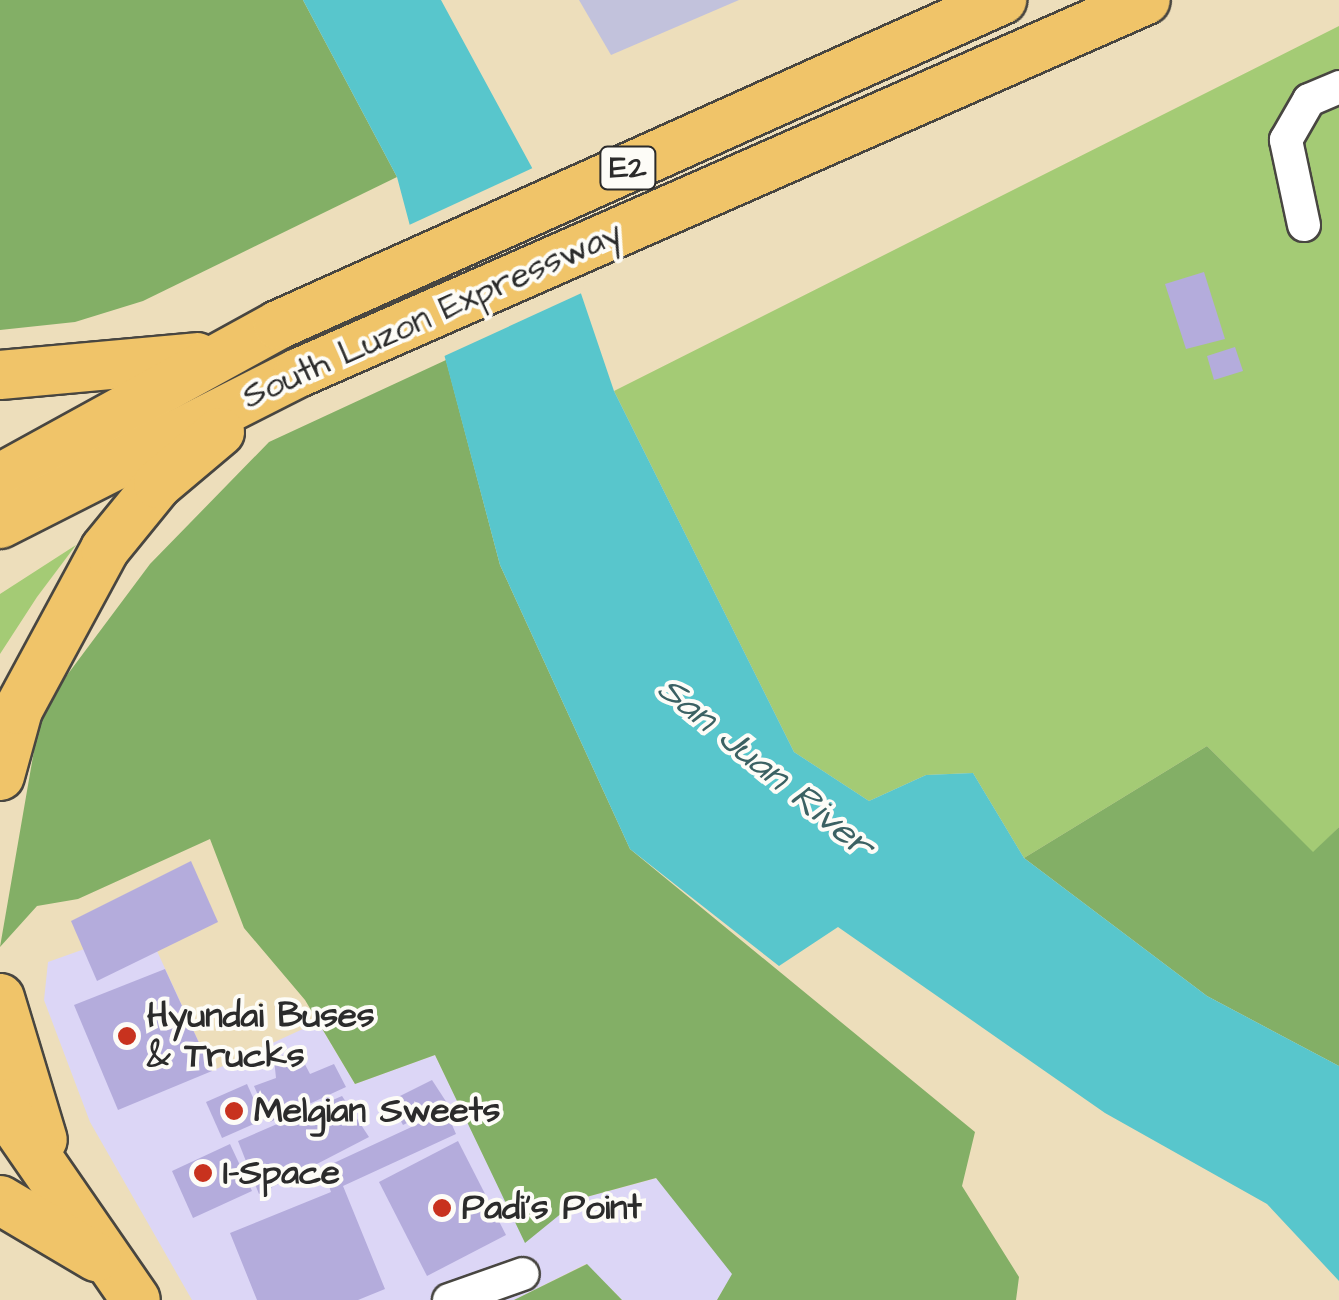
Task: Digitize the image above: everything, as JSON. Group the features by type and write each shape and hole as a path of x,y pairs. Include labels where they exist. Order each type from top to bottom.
{"highway":[{"name":"South Luzon Expressway","path":"0,524 299,373 1000,59 1146,0"},
{"name":"South Luzon Expressway","path":"0,478 220,354 278,326 990,6"},
{"path":"0,375 220,354"},
{"path":"0,776 18,710 104,548 170,474 299,373"},
{"path":"0,998 56,1181"},
{"path":"0,1103 128,1287"},
{"path":"0,1200 128,1287"}],"street":[{"path":"1304,225 1286,140 1309,100 1339,86"},
{"path":"449,1300 523,1274"}],"shaded area":[{"path":"579,0 739,0 611,55"},
{"path":"146,927 212,1071 318,1022 355,1084 435,1055 525,1242 579,1199 657,1178 733,1274 717,1300 622,1300 586,1264 514,1300 192,1300 90,1122 44,1000 48,962"}],"green space":[{"path":"0,0 303,0 397,177 143,301 75,322 0,330"},
{"path":"1339,26 1339,827 1313,853 1207,746 1024,858 973,773 926,775 869,801 794,752 614,391"},
{"path":"446,360 500,565 630,849 975,1132 962,1186 1019,1277 1016,1300 717,1300 732,1274 656,1178 579,1199 525,1243 435,1055 355,1084 305,1000 244,928 210,839 78,899 37,906 0,947 41,710 150,564 269,442"},
{"path":"76,545 37,597 0,654 0,594"},
{"path":"1207,746 1313,852 1339,827 1339,1066 1207,996 1024,858"},
{"path":"587,1264 622,1300 514,1300"}],"water":[{"name":"San Juan River","path":"303,0 441,0 549,199 614,391 794,752 869,801 926,775 973,773 1024,858 1207,996 1339,1066 1339,1281 1267,1204 1105,1113 838,927 779,966 630,849 500,565 397,177"}],"pier":[{"path":"537,166 586,291 440,358 407,226"}],"building":[{"path":"1204,272 1225,339 1186,349 1165,284"},
{"path":"1235,347 1243,371 1214,380 1207,356"},
{"path":"191,861 218,922 97,981 71,921"},
{"path":"165,969 212,1071 118,1110 74,1005"},
{"path":"297,1049 310,1074 334,1064 346,1087 270,1122 254,1086 276,1078 274,1059"},
{"path":"432,1080 447,1103 403,1125 390,1101"},
{"name":"Melgian Sweets","path":"247,1084 263,1120 222,1138 206,1102"},
{"path":"342,1096 369,1137 259,1194 238,1141"},
{"path":"446,1111 456,1134 343,1186 385,1289 358,1300 257,1300 230,1233 331,1192 323,1168"},
{"name":"Padi's Point","path":"458,1141 506,1235 427,1276 379,1182"},
{"path":"230,1144 252,1191 193,1218 172,1171"}],"place":[{"name":"Hyundai Buses & Trucks","path":"127,1036"},
{"name":"Melgian Sweets","path":"234,1111"},
{"name":"I-Space","path":"203,1173"},
{"name":"Padi's Point","path":"442,1208"}]}
